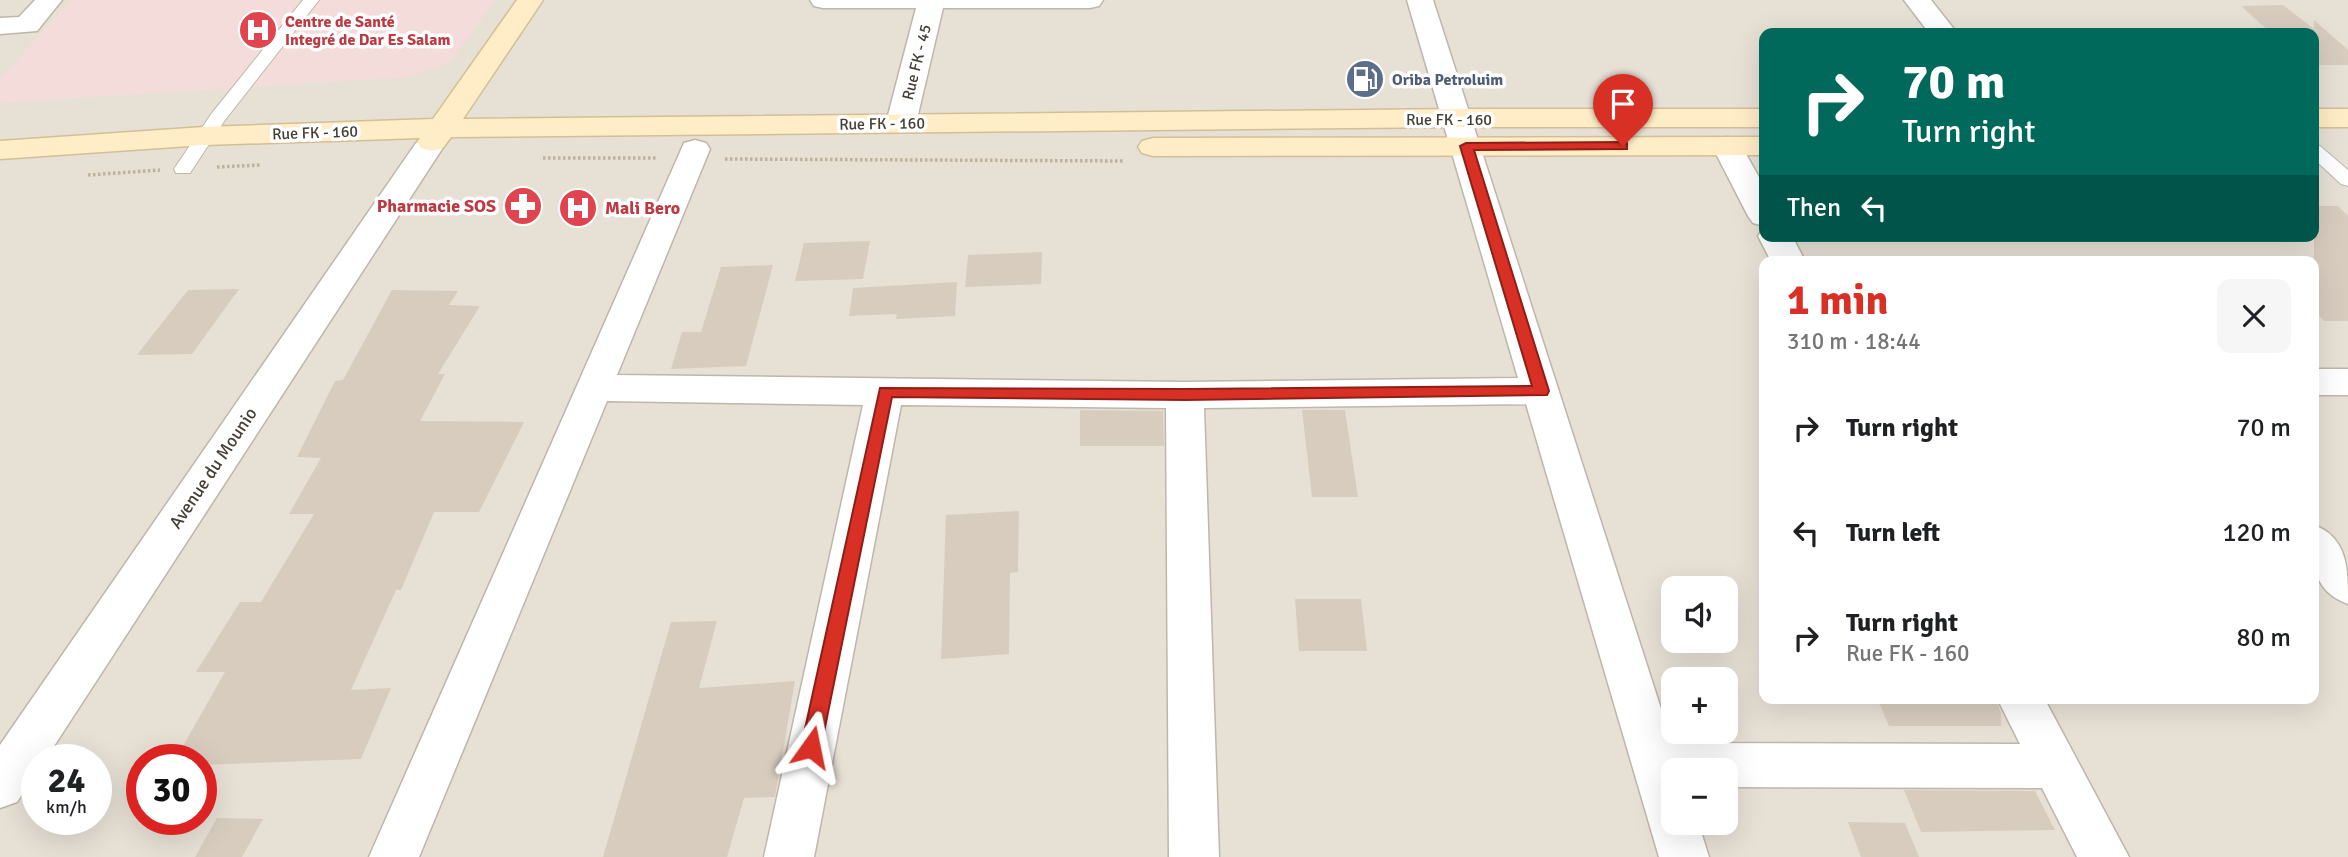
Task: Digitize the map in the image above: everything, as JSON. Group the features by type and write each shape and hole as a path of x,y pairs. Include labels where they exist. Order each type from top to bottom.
{"main road":[{"path":"434,138 530,0"},
{"path":"2319,118 2348,117"},
{"name":"Rue FK - 160","path":"434,138 693,154 1462,132 1759,118"},
{"name":"Rue FK - 160","path":"0,172 434,138 901,123 1462,132 1759,146"},
{"path":"2319,142 2348,142"},
{"name":"Rue FK - 160","path":"0,150 192,155"}],"street":[{"path":"13,25 49,0"},
{"path":"823,1 1090,0"},
{"path":"1420,0 1661,782"},
{"path":"1917,0 1940,28"},
{"name":"Rue FK - 45","path":"901,123 931,1"},
{"name":"Avenue du Mounio","path":"0,786 434,138"},
{"path":"1727,146 1759,207"},
{"path":"394,857 693,154"},
{"path":"2319,382 2348,382"},
{"path":"593,388 1185,395 1541,391"},
{"path":"789,857 886,391"},
{"path":"1185,395 1194,857"},
{"path":"2319,548 2348,586"},
{"path":"2023,704 2104,857"},
{"path":"1656,765 2056,766"},
{"path":"1677,835 1684,857"}],"lane":[{"path":"192,155 311,0"},
{"path":"2319,154 2348,180"}],"path":[{"path":"542,158 693,154 1137,161"},
{"path":"78,176 192,155 262,165"}],"shaded area":[{"path":"0,0 2348,0 2348,857 0,857"},
{"name":"Centre de Santé Integré de Dar Es Salam","path":"72,0 495,0 451,61 410,77 0,103 0,78"}],"building":[{"path":"2283,5 2313,28 2265,28 2241,6"},
{"path":"2314,20 2348,50 2348,65 2319,65 2319,28 2314,28"},
{"path":"2319,206 2338,206 2348,216 2348,321 2324,321 2319,316 2319,256 2314,256 2314,242 2319,242"},
{"path":"870,241 863,279 795,281 804,243"},
{"path":"1042,252 1041,284 965,287 968,255"},
{"path":"773,265 746,366 671,369 682,332 701,332 721,267"},
{"path":"957,282 955,316 896,319 897,314 849,316 853,288"},
{"path":"239,289 192,354 137,355 188,290"},
{"path":"392,290 458,291 449,305 480,306 438,374 445,374 420,421 524,422 479,512 434,512 401,590 396,590 351,690 391,688 361,759 217,764 217,744 184,744 225,672 196,672 240,602 261,602 314,514 289,514 321,458 297,457 335,381 343,380"},
{"path":"1080,410 1163,411 1164,446 1080,446"},
{"path":"1302,410 1345,410 1358,497 1312,497"},
{"path":"1019,511 1018,572 1010,573 1009,654 941,659 946,515"},
{"path":"1295,599 1361,599 1367,651 1299,651"},
{"path":"717,621 699,688 795,681 775,797 744,798 727,857 603,857 671,622"},
{"path":"1880,704 1997,704 2001,713 2001,726 1889,726"},
{"path":"1904,790 2035,791 2055,830 1921,832"},
{"path":"217,818 263,819 242,857 195,857 207,835 217,835"},
{"path":"1848,822 1905,823 1919,857 1861,857"}],"place":[{"name":"Centre de Santé Integré de Dar Es Salam","path":"258,30"},
{"name":"Oriba Petroluim","path":"1365,79"},
{"name":"Pharmacie SOS","path":"523,206"},
{"name":"Mali Bero","path":"578,208"}],"route":[{"path":"811,747 886,391 1185,395 1541,391 1466,146 1623,146"}]}
